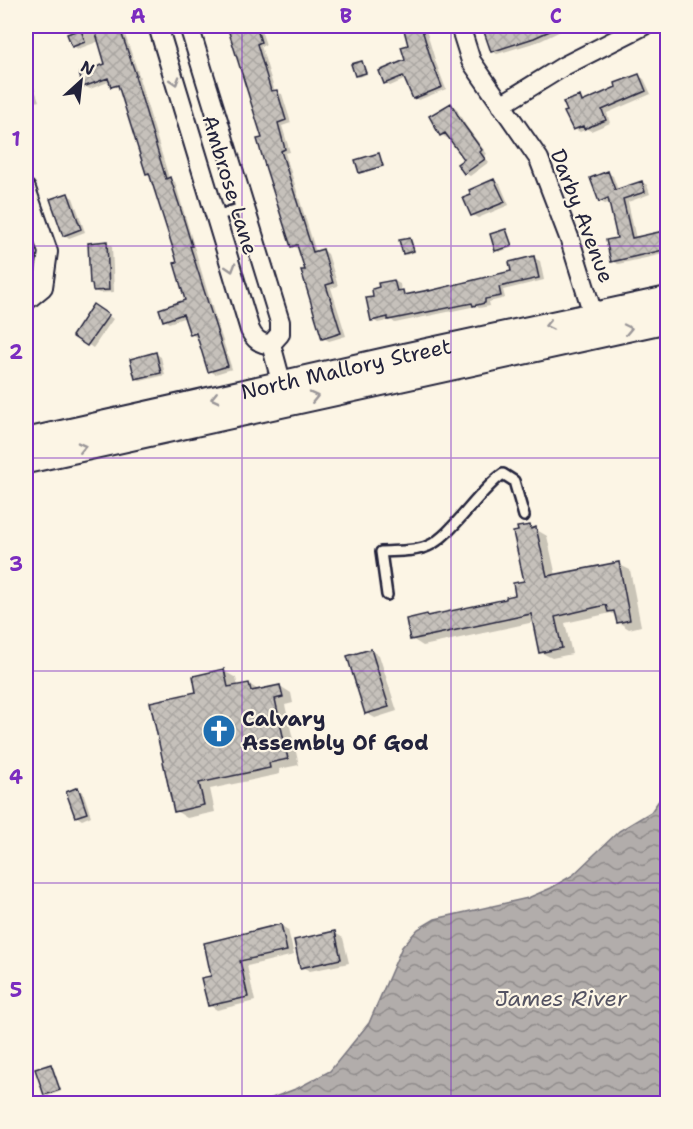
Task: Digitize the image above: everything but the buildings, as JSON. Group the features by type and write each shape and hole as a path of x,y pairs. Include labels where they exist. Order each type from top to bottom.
{"main road":[{"name":"North Mallory Street","path":"26,441 285,393 597,325 668,299"},
{"name":"North Mallory Street","path":"597,325 668,320"},
{"name":"North Mallory Street","path":"26,461 285,393"}],"street":[{"name":"Ambrose Lane","path":"158,26 250,330 258,340 271,344 278,338 281,326 189,26"},
{"name":"Darby Avenue","path":"460,26 471,61 539,159 570,240 597,325"},
{"path":"501,105 564,66 643,26"},
{"path":"26,189 48,252 43,287 26,301"},
{"path":"271,344 285,393"}],"lane":[{"path":"216,216 244,207"},
{"path":"387,594 381,552 427,547 439,541 491,482 503,474 514,482 524,516"}],"water":[{"name":"James River","path":"667,789 667,1103 259,1103 298,1088 330,1071 369,1023 402,947 418,929 435,919 528,898 551,888 573,875 619,831 651,812"}],"place":[{"name":"Calvary Assembly Of God","path":"219,731"}]}
